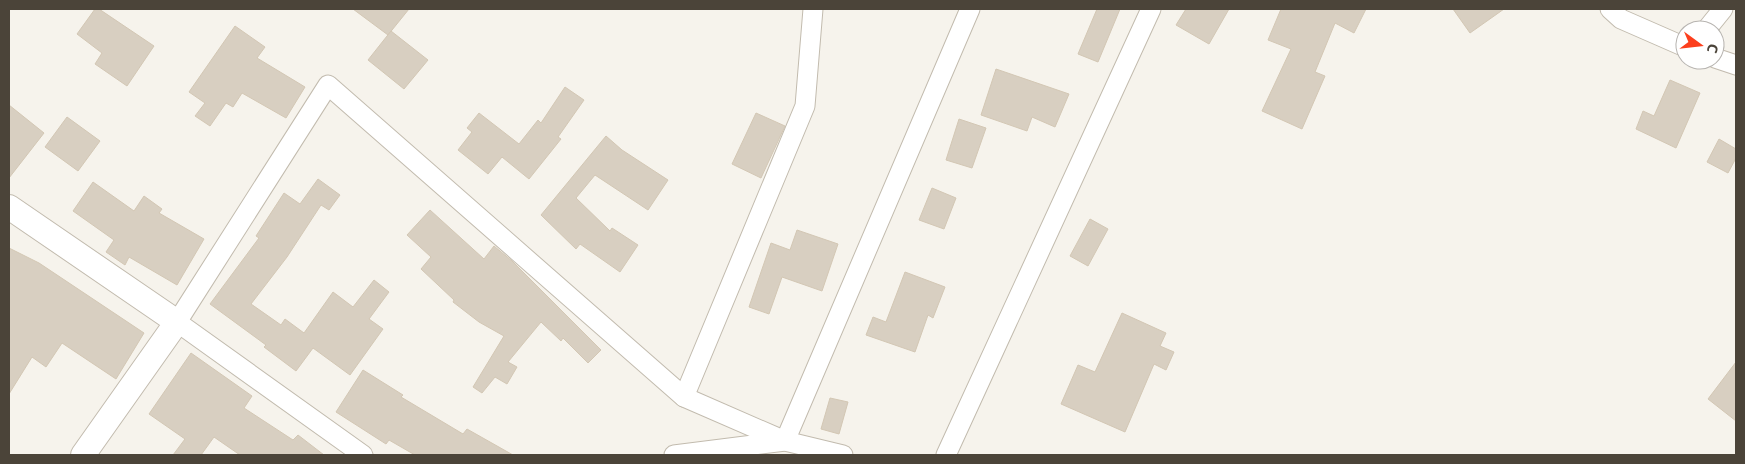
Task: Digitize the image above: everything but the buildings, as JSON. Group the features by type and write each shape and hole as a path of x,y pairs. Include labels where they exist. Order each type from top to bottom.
{"street":[{"path":"684,396 805,106 813,9"},
{"path":"785,441 970,9"},
{"path":"946,455 1151,9"},
{"path":"1610,9 1621,19 1675,43"},
{"path":"1714,20 1722,9"},
{"path":"83,455 177,322 328,85 684,396 785,441 843,455"},
{"path":"9,207 177,322 363,455"},
{"path":"674,455 785,441"}]}
